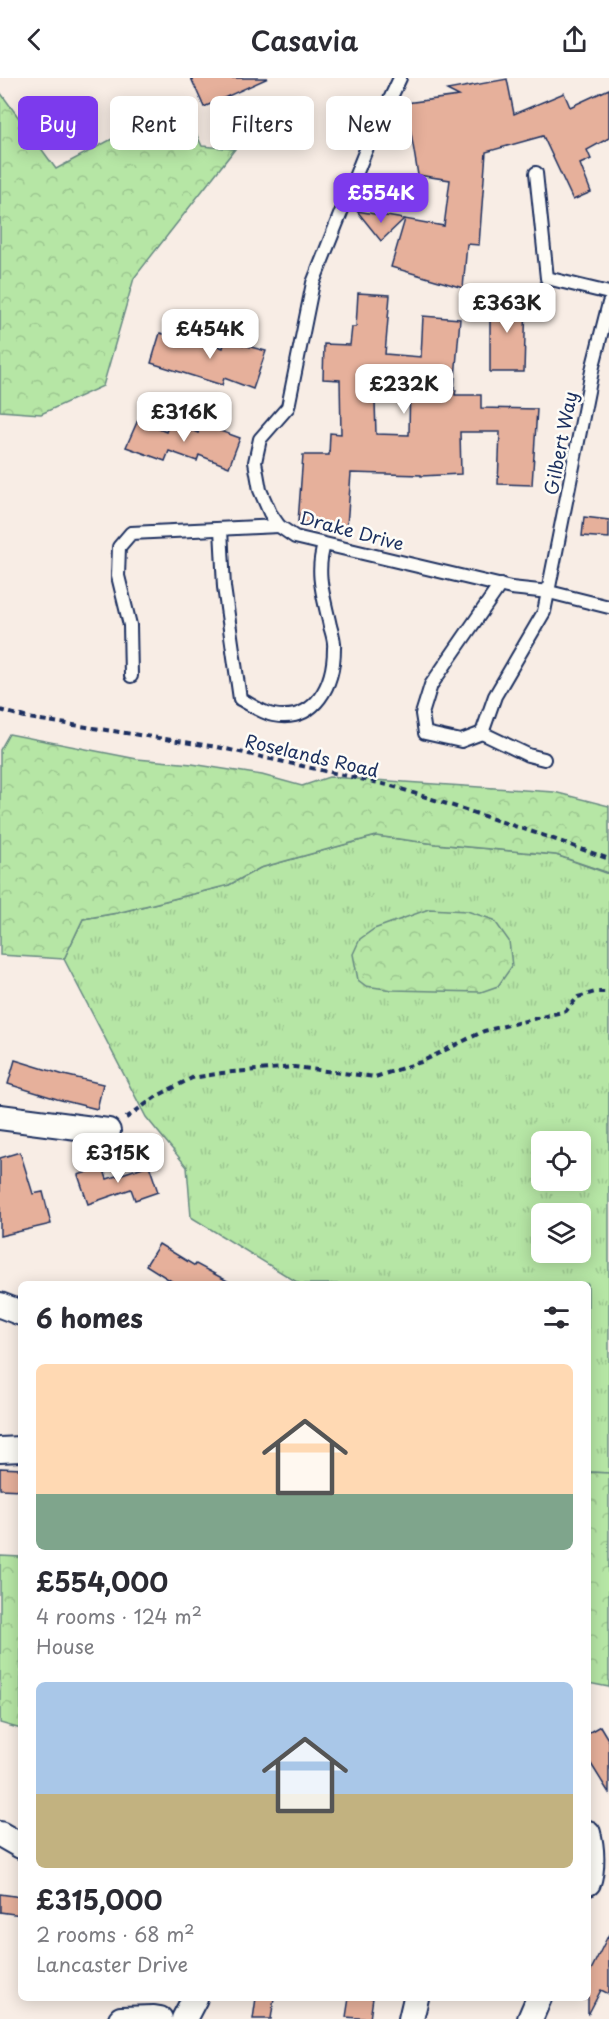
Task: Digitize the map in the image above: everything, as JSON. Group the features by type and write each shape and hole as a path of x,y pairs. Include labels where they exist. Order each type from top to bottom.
{"street":[{"path":"0,1118 108,1131"},
{"path":"0,1305 18,1312"},
{"path":"0,1450 18,1449"},
{"path":"0,1834 18,1844"},
{"path":"184,2019 193,2001"},
{"path":"411,2019 415,2001"},
{"path":"530,2019 538,2001"},
{"path":"121,2019 160,2019"}],"lane":[{"name":"Drake Drive","path":"400,78 365,153 313,283 288,407 260,439 255,462 260,490 270,513 279,526 296,537 500,585 549,592 609,607"},
{"path":"536,173 547,278 609,293"},
{"name":"Gilbert Way","path":"482,733 495,696 544,612 593,366 609,303"},
{"path":"131,676 130,625 118,576 119,547 131,533 279,526"},
{"path":"221,529 224,587 240,699 273,715 298,714 316,705 332,675 335,646 319,574 324,545"},
{"path":"500,585 431,686 422,714 425,733 461,741 482,733 528,755 544,759"}],"path":[{"name":"Roselands Road","path":"0,710 28,718 217,747 392,786 609,859"},
{"path":"108,1131 158,1096 192,1078 294,1067 375,1077 421,1062 484,1031 566,1011 578,997 595,992 609,992"}],"green space":[{"path":"0,92 18,117 18,150 42,150 56,169 91,150 98,150 98,146 110,140 110,150 198,150 198,138 202,146 210,147 210,150 234,150 134,278 103,386 41,414 0,411"},
{"path":"9,734 137,759 192,764 262,775 302,786 329,777 554,792 609,806 609,873 556,855 376,836 260,868 229,885 117,913 83,919 64,959 0,955 0,750"},
{"path":"376,836 556,855 609,874 609,1473 591,1472 591,1281 295,1281 191,1217 187,1167 146,1117 64,959 83,919 117,913 229,885 260,868"},
{"path":"429,909 467,911 494,920 509,941 512,966 498,986 481,992 392,990 366,986 358,980 353,954 360,939 374,929"},
{"path":"591,1472 609,1473 609,1687 591,1684"},
{"path":"0,1556 18,1557 18,1728 0,1723"}],"building":[{"path":"191,78 268,78 228,96 210,96 210,104 204,107"},
{"path":"507,79 514,114 564,93 570,107 609,89 609,138 587,150 591,159 580,164 591,192 573,200 543,136 486,152 479,245 467,244 463,288 391,267 405,219 444,226 450,180 418,175 412,139 412,102 459,96 447,90"},
{"path":"357,211 404,219 381,241"},
{"path":"358,293 390,295 385,354 421,357 423,316 460,319 455,395 481,395 481,408 537,409 532,485 498,484 500,432 460,432 461,474 421,476 351,473 347,526 298,522 303,455 329,455 330,433 341,434 340,380 323,379 324,344 350,345 352,327 356,327","holes":["374,370 410,372 409,435 376,434"]},
{"path":"490,297 526,298 524,372 490,372"},
{"path":"160,333 191,342 193,337 223,348 225,340 266,351 253,389 224,378 222,385 151,363"},
{"path":"138,420 166,432 170,421 198,433 201,424 240,438 229,467 199,455 197,461 169,451 165,461 126,447"},
{"path":"584,517 609,520 609,538 582,536"},
{"path":"15,1060 103,1084 97,1109 8,1084"},
{"path":"20,1152 33,1194 43,1192 51,1224 0,1236 0,1158"},
{"path":"149,1165 158,1192 135,1200 131,1189 88,1204 78,1175 103,1167 107,1179"},
{"path":"159,1244 195,1266 196,1264 227,1281 171,1281 146,1265"},
{"path":"0,1468 18,1469 18,1490 0,1489"},
{"path":"600,1726 609,1741 609,1793 591,1764 591,1731"},
{"path":"0,1894 18,1897 18,1915 0,1912"},
{"path":"609,1934 609,1994 601,1990 588,2015 588,2001 591,2001 591,1970"},
{"path":"256,2001 274,2001 271,2019 253,2019"},
{"path":"349,2001 373,2001 370,2019 346,2017"}]}
